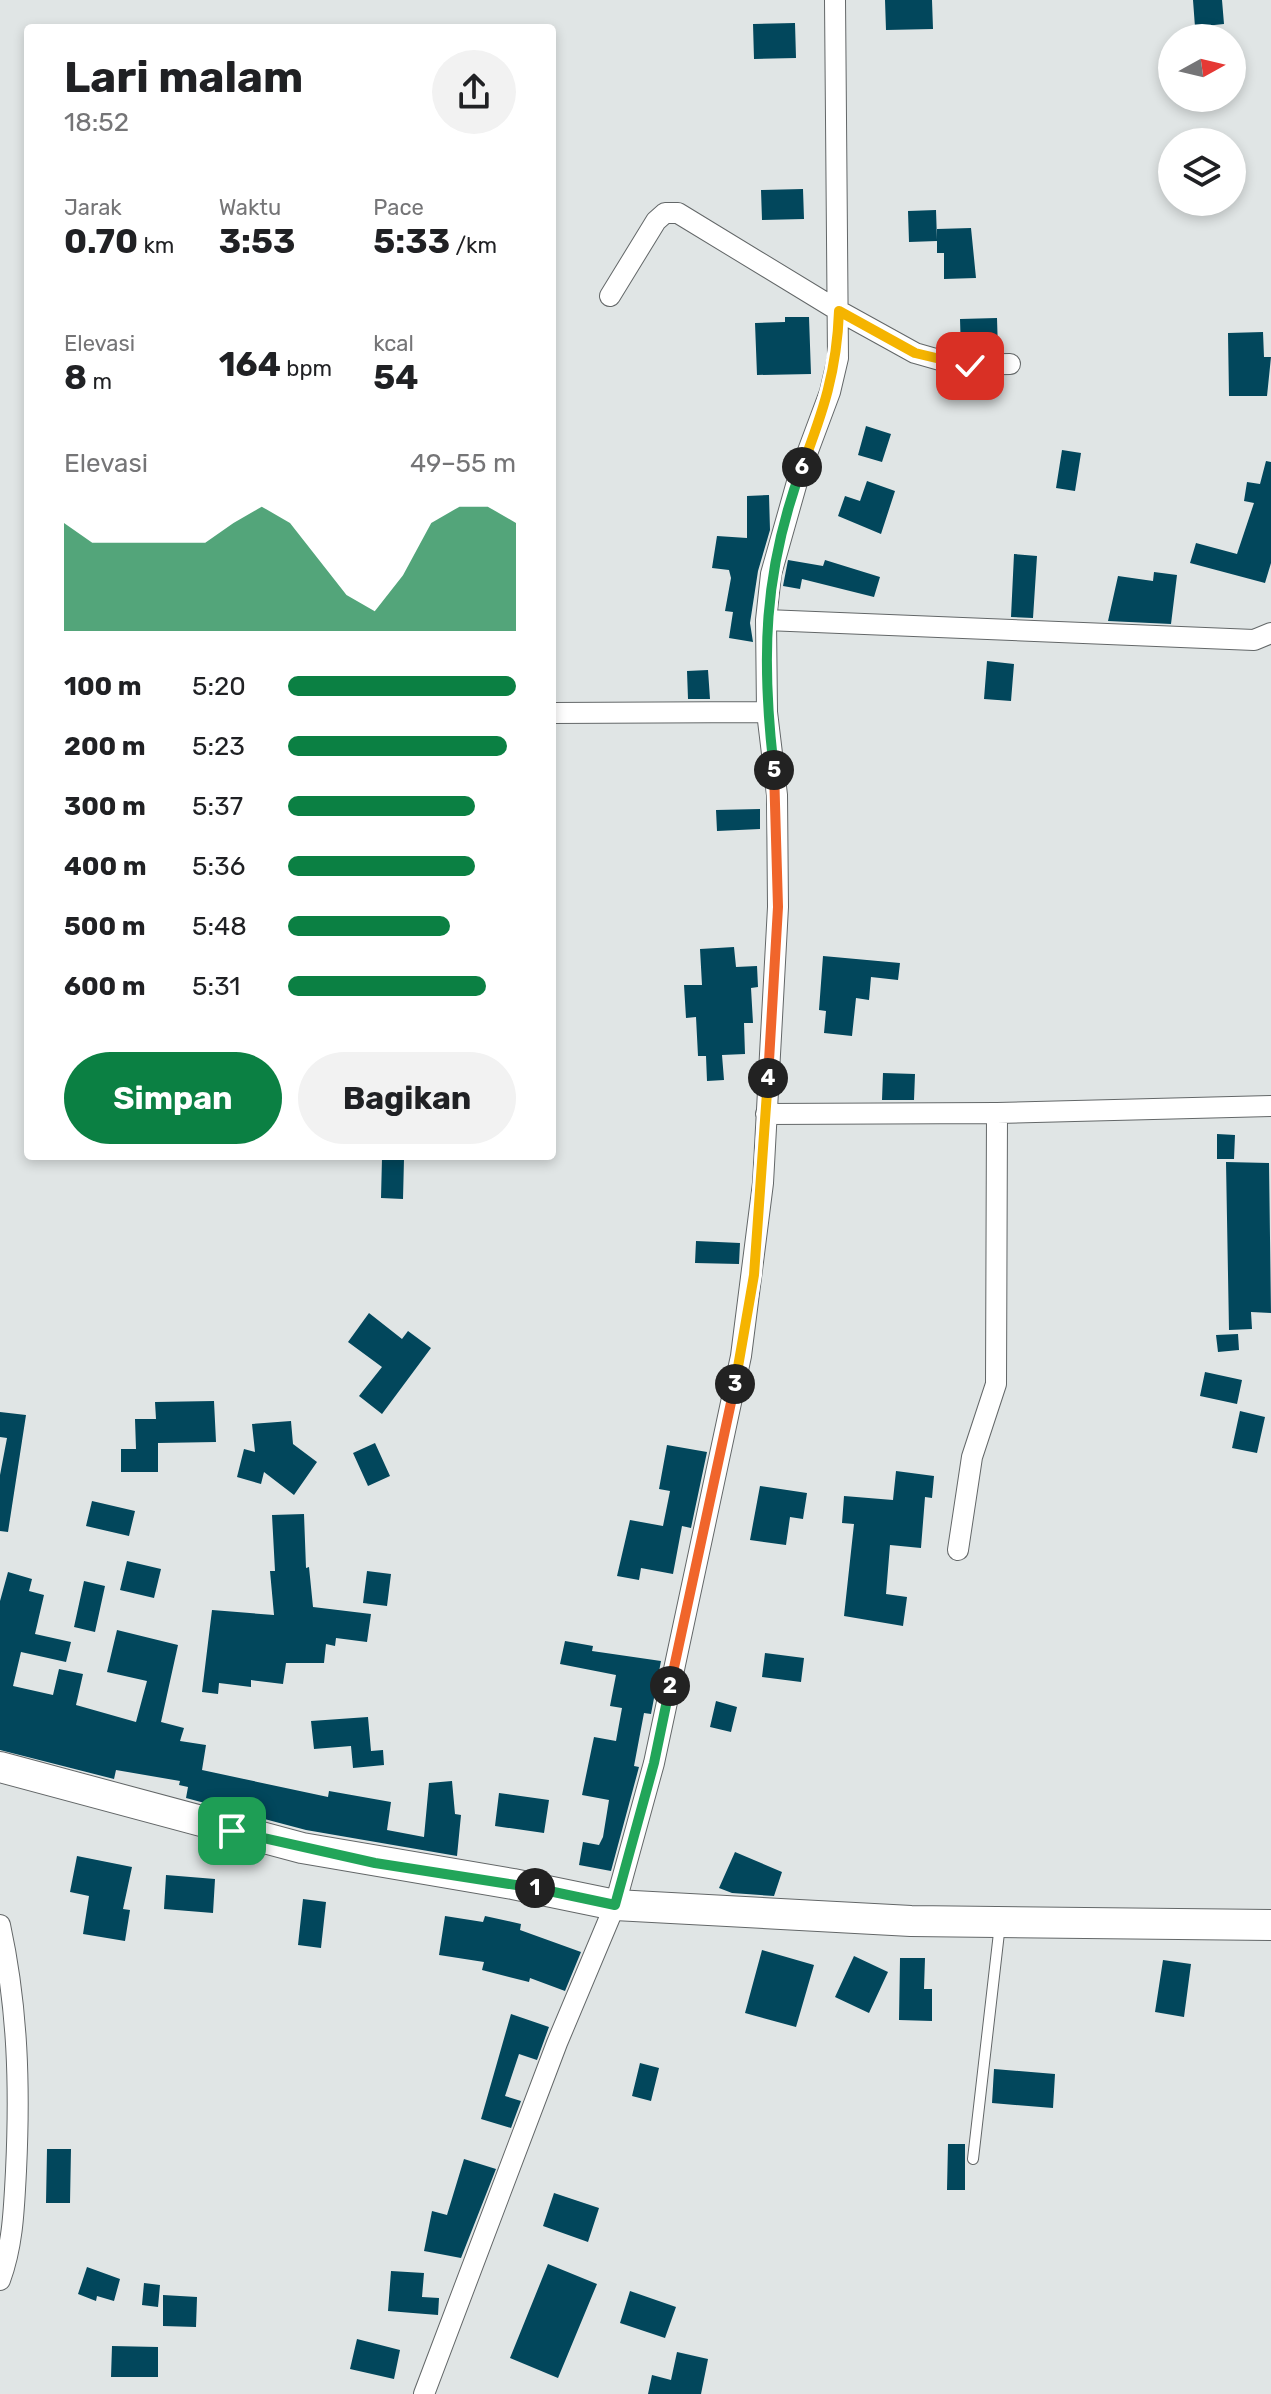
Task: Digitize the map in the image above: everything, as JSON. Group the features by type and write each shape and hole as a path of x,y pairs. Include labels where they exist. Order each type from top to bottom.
{"main road":[{"path":"0,1767 302,1848 615,1905 911,1921 1271,1925"}],"street":[{"path":"424,2394 557,2043 615,1905 654,1763 741,1356 755,1260 778,907 777,795 767,712 766,620 771,574 799,475 830,392 838,358 835,0"},
{"path":"610,296 656,221 669,212 687,217 839,311 915,353 942,362 970,366 1010,364"},
{"path":"766,620 1254,640 1271,633"},
{"path":"556,713 767,712"},
{"path":"766,1114 997,1113 1271,1106"},
{"path":"958,1550 972,1457 996,1384 997,1113"},
{"path":"0,1925 15,2002 19,2058 12,2236 0,2279"}],"lane":[{"path":"973,2159 1000,1922"}],"building":[{"path":"885,0 932,0 933,29 886,30"},
{"path":"1193,0 1222,0 1224,24 1195,24"},
{"path":"795,23 796,58 754,59 753,24"},
{"path":"803,189 804,219 762,220 761,190"},
{"path":"936,210 937,240 937,229 971,228 976,278 944,279 944,253 937,253 937,241 909,242 908,211"},
{"path":"785,317 809,317 811,374 757,375 755,323 785,322"},
{"path":"997,318 998,351 961,352 960,319"},
{"path":"1263,332 1264,357 1271,357 1267,396 1229,396 1228,333"},
{"path":"866,426 891,434 882,462 858,455"},
{"path":"1062,450 1081,453 1075,491 1056,488"},
{"path":"1266,461 1271,462 1271,563 1265,583 1190,563 1196,543 1237,554 1254,503 1244,501 1247,482 1260,484"},
{"path":"867,481 895,491 881,534 838,516 845,496 860,501"},
{"path":"769,495 770,530 758,571 750,623 753,642 729,638 733,612 725,611 731,578 729,570 712,568 717,536 747,538 747,496"},
{"path":"1014,554 1037,556 1033,618 1011,617"},
{"path":"788,560 823,566 825,560 880,577 874,597 802,579 800,589 783,586"},
{"path":"1154,572 1177,575 1171,624 1108,621 1118,576 1153,581"},
{"path":"987,661 1014,664 1011,701 984,699"},
{"path":"708,670 710,699 688,699 687,671"},
{"path":"760,809 760,829 717,831 716,810"},
{"path":"734,947 736,967 757,966 758,987 751,988 753,1023 744,1023 745,1054 722,1055 724,1080 707,1081 706,1056 698,1056 696,1017 686,1018 684,985 702,985 700,949"},
{"path":"823,956 900,963 898,980 871,977 869,1000 856,998 852,1036 824,1033 826,1011 819,1010"},
{"path":"883,1073 915,1074 914,1100 882,1100"},
{"path":"1217,1134 1235,1135 1234,1159 1217,1159"},
{"path":"382,1160 404,1160 403,1199 381,1198"},
{"path":"1226,1162 1269,1163 1271,1313 1251,1312 1252,1329 1229,1330"},
{"path":"696,1241 740,1243 739,1264 695,1263"},
{"path":"369,1313 402,1339 408,1331 431,1348 382,1414 359,1396 382,1367 348,1342"},
{"path":"1238,1334 1239,1350 1218,1352 1216,1335"},
{"path":"1205,1372 1242,1380 1237,1404 1200,1396"},
{"path":"214,1401 216,1442 158,1443 158,1472 121,1472 121,1449 136,1449 135,1419 156,1419 155,1402"},
{"path":"1240,1411 1265,1417 1257,1453 1232,1448"},
{"path":"0,1412 26,1415 8,1532 0,1531 0,1475 7,1438 0,1437"},
{"path":"291,1421 293,1444 317,1462 294,1495 264,1472 261,1484 237,1477 244,1449 255,1452 252,1424"},
{"path":"375,1443 390,1476 368,1486 353,1453"},
{"path":"667,1445 707,1452 691,1528 682,1526 673,1574 641,1568 639,1580 617,1576 630,1520 663,1526 670,1491 659,1489"},
{"path":"896,1471 934,1476 932,1498 925,1497 921,1548 890,1545 886,1594 907,1597 903,1626 844,1616 854,1524 842,1523 844,1496 893,1500"},
{"path":"760,1486 807,1493 803,1519 790,1517 786,1545 750,1540"},
{"path":"92,1501 135,1511 129,1536 86,1526"},
{"path":"304,1514 306,1568 309,1567 313,1607 371,1614 367,1642 336,1638 335,1646 326,1644 324,1663 286,1663 283,1684 251,1680 251,1687 219,1683 218,1694 202,1692 212,1610 274,1615 270,1571 275,1571 272,1515"},
{"path":"127,1561 161,1569 154,1598 120,1590"},
{"path":"367,1571 391,1574 387,1606 363,1603"},
{"path":"8,1572 32,1579 29,1591 44,1595 35,1634 71,1642 66,1662 21,1652 13,1686 53,1695 59,1669 83,1674 76,1705 136,1722 147,1681 107,1672 117,1630 178,1645 161,1722 184,1728 180,1741 206,1745 202,1770 328,1797 329,1791 391,1802 387,1830 424,1837 429,1783 452,1781 455,1814 461,1815 457,1856 306,1830 186,1798 188,1787 179,1785 180,1781 116,1770 114,1779 0,1750 0,1601"},
{"path":"84,1581 105,1586 95,1632 74,1627"},
{"path":"565,1641 593,1646 592,1651 661,1661 651,1714 644,1713 634,1766 639,1767 611,1871 579,1865 583,1842 599,1845 603,1837 609,1800 582,1795 594,1737 616,1741 622,1708 610,1706 616,1675 560,1664"},
{"path":"765,1653 804,1658 801,1682 762,1677"},
{"path":"716,1701 737,1707 731,1732 710,1727"},
{"path":"368,1717 371,1751 383,1750 384,1765 353,1768 351,1746 314,1749 311,1721"},
{"path":"499,1793 549,1800 544,1833 495,1826"},
{"path":"735,1852 782,1872 774,1896 732,1893 719,1888"},
{"path":"77,1856 132,1867 123,1909 130,1910 125,1941 83,1934 89,1896 70,1892"},
{"path":"166,1875 215,1879 213,1913 164,1909"},
{"path":"303,1899 326,1902 321,1948 298,1945"},
{"path":"445,1916 483,1922 485,1916 521,1924 520,1930 581,1952 565,1991 530,1978 529,1982 482,1970 484,1962 439,1955"},
{"path":"762,1950 814,1965 796,2027 745,2013"},
{"path":"854,1956 888,1972 869,2013 835,1997"},
{"path":"900,1958 925,1958 924,1989 932,1989 932,2021 899,2020"},
{"path":"1163,1960 1191,1964 1184,2017 1155,2012"},
{"path":"511,2014 549,2027 537,2060 519,2054 505,2096 521,2101 511,2128 481,2119"},
{"path":"640,2063 659,2068 651,2101 632,2096"},
{"path":"994,2069 1055,2074 1053,2108 992,2103"},
{"path":"948,2144 965,2144 965,2190 947,2190"},
{"path":"47,2149 71,2149 70,2203 46,2203"},
{"path":"464,2159 496,2169 461,2258 424,2251 432,2211 447,2215"},
{"path":"554,2193 599,2208 588,2242 543,2226"},
{"path":"548,2264 597,2284 558,2378 510,2358"},
{"path":"87,2267 120,2279 114,2301 97,2296 96,2301 78,2294"},
{"path":"391,2271 424,2273 422,2297 439,2298 438,2315 388,2311"},
{"path":"144,2283 160,2285 158,2307 142,2305"},
{"path":"630,2291 676,2307 665,2338 620,2323"},
{"path":"163,2295 197,2297 196,2327 163,2326"},
{"path":"357,2339 400,2350 394,2379 350,2369"},
{"path":"112,2346 158,2347 158,2377 111,2377"},
{"path":"677,2352 708,2359 701,2394 648,2394 652,2375 671,2380"}],"route":[{"path":"232,1831 375,1863 513,1884 615,1905 654,1763 741,1356 754,1275 763,1183 778,907 777,795 767,712 766,620 771,574 799,475 830,392 838,358 839,311 915,353 942,362 970,366"}]}
